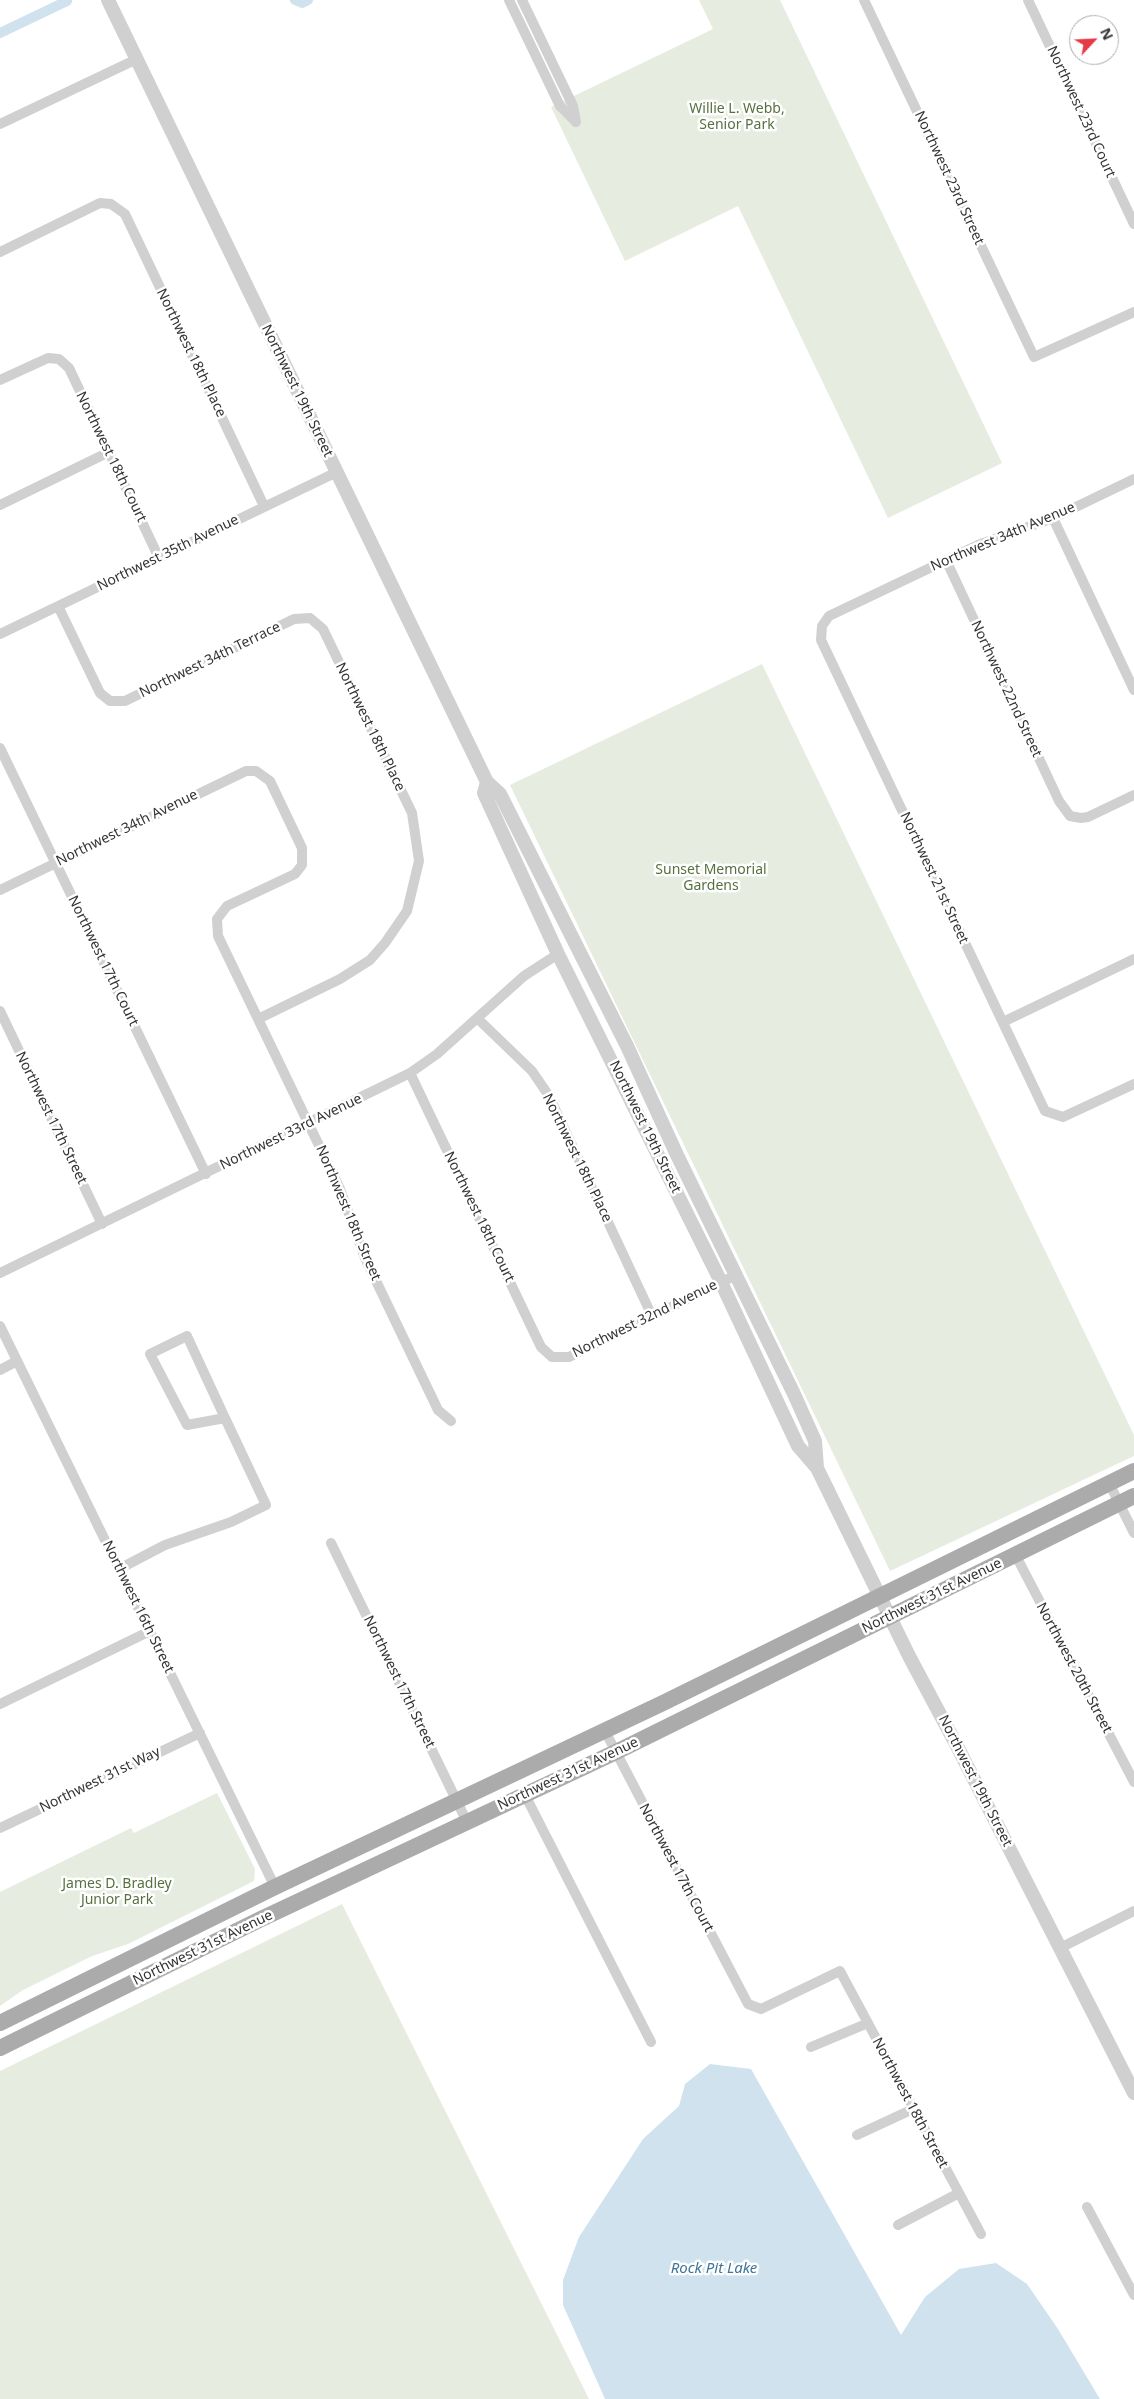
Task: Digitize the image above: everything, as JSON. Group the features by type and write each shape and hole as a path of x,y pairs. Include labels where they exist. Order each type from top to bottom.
{"main road":[{"name":"Northwest 31st Avenue","path":"0,2023 275,1888 606,1731 1134,1471"},
{"name":"Northwest 31st Avenue","path":"0,2048 261,1919 616,1752 1134,1496"},
{"path":"261,1919 272,1908 275,1888"}],"street":[{"name":"Northwest 19th Street","path":"108,0 487,782 500,794 550,892 736,1275 815,1441 817,1468"},
{"path":"509,0 560,106 576,122 573,106 522,0"},
{"name":"Northwest 23rd Street","path":"864,0 1034,357 1134,312"},
{"name":"Northwest 23rd Court","path":"1028,0 1134,224"},
{"path":"0,124 137,59"},
{"name":"Northwest 18th Place","path":"0,252 100,203 112,204 124,214 264,506"},
{"name":"Northwest 18th Court","path":"0,380 48,358 59,359 69,368 159,558"},
{"path":"0,506 108,452"},
{"name":"Northwest 35th Avenue","path":"0,634 337,472"},
{"name":"Northwest 34th Avenue","path":"822,626 829,616 946,560 978,545 1053,518 1134,479"},
{"path":"1053,518 1134,690"},
{"name":"Northwest 22nd Street","path":"946,560 1059,801 1070,816 1088,817 1134,795"},
{"name":"Northwest 34th Terrace","path":"58,606 100,693 110,701 125,701 294,618 310,618"},
{"name":"Northwest 18th Place","path":"258,1019 340,979 370,960 407,911 420,861 412,813 323,629 310,618"},
{"name":"Northwest 21st Street","path":"822,626 821,640 1045,1111 1063,1118 1134,1084"},
{"name":"Northwest 17th Court","path":"0,748 3,761 56,863 206,1174"},
{"name":"Northwest 34th Avenue","path":"0,890 246,770 256,771 270,781 302,848 302,865 295,874 227,906 216,918"},
{"name":"Northwest 19th Street","path":"487,782 484,794 558,954 721,1282 798,1446 817,1468 889,1617 1134,2093"},
{"name":"Northwest 18th Street","path":"216,918 218,936 340,1189 366,1258 438,1410 451,1421"},
{"name":"Northwest 33rd Avenue","path":"0,1273 410,1073 437,1054 524,976 558,954"},
{"path":"1003,1022 1134,959"},
{"name":"Northwest 17th Street","path":"0,1011 102,1224"},
{"name":"Northwest 18th Place","path":"477,1018 532,1071 549,1096 652,1316"},
{"name":"Northwest 18th Court","path":"410,1073 541,1347 552,1357"},
{"name":"Northwest 32nd Avenue","path":"552,1357 569,1357 736,1275"},
{"name":"Northwest 16th Street","path":"0,1326 275,1888"},
{"path":"119,1568 165,1545 231,1522 266,1505 187,1336 150,1354 187,1425 225,1418"},
{"path":"0,1370 17,1361"},
{"path":"1109,1483 1134,1534"},
{"name":"Northwest 17th Street","path":"331,1543 467,1822"},
{"name":"Northwest 20th Street","path":"1015,1554 1133,1779"},
{"path":"0,1704 150,1631"},
{"name":"Northwest 17th Court","path":"606,1731 748,2004 761,2009 840,1971"},
{"name":"Northwest 31st Way","path":"0,1828 200,1733"},
{"path":"525,1795 651,2042"},
{"path":"1060,1948 1134,1911"},
{"name":"Northwest 18th Street","path":"840,1971 980,2234"},
{"path":"811,2047 868,2023"},
{"path":"857,2135 913,2109"},
{"path":"898,2225 959,2193"},
{"path":"1087,2207 1134,2295"}],"green space":[{"name":"Willie L. Webb, Senior Park","path":"699,0 780,0 1002,463 888,518 738,206 625,261 551,107 713,29"},
{"name":"Sunset Memorial Gardens","path":"762,664 1134,1435 1134,1456 890,1571 510,785"},
{"name":"James D. Bradley Junior Park","path":"217,1793 255,1869 254,1881 128,1944 92,1956 23,1990 0,2006 0,1892 131,1828 134,1833"},
{"path":"342,1904 589,2399 0,2399 0,2071"}],"water":[{"name":"Rock Pit Lake","path":"710,2064 751,2069 901,2335 925,2297 959,2269 996,2263 1027,2284 1058,2329 1100,2399 605,2399 563,2305 563,2280 579,2237 643,2139 679,2106 685,2084"}],"waterway":[{"path":"295,0 302,3 308,0"},
{"path":"0,33 67,1"}]}
